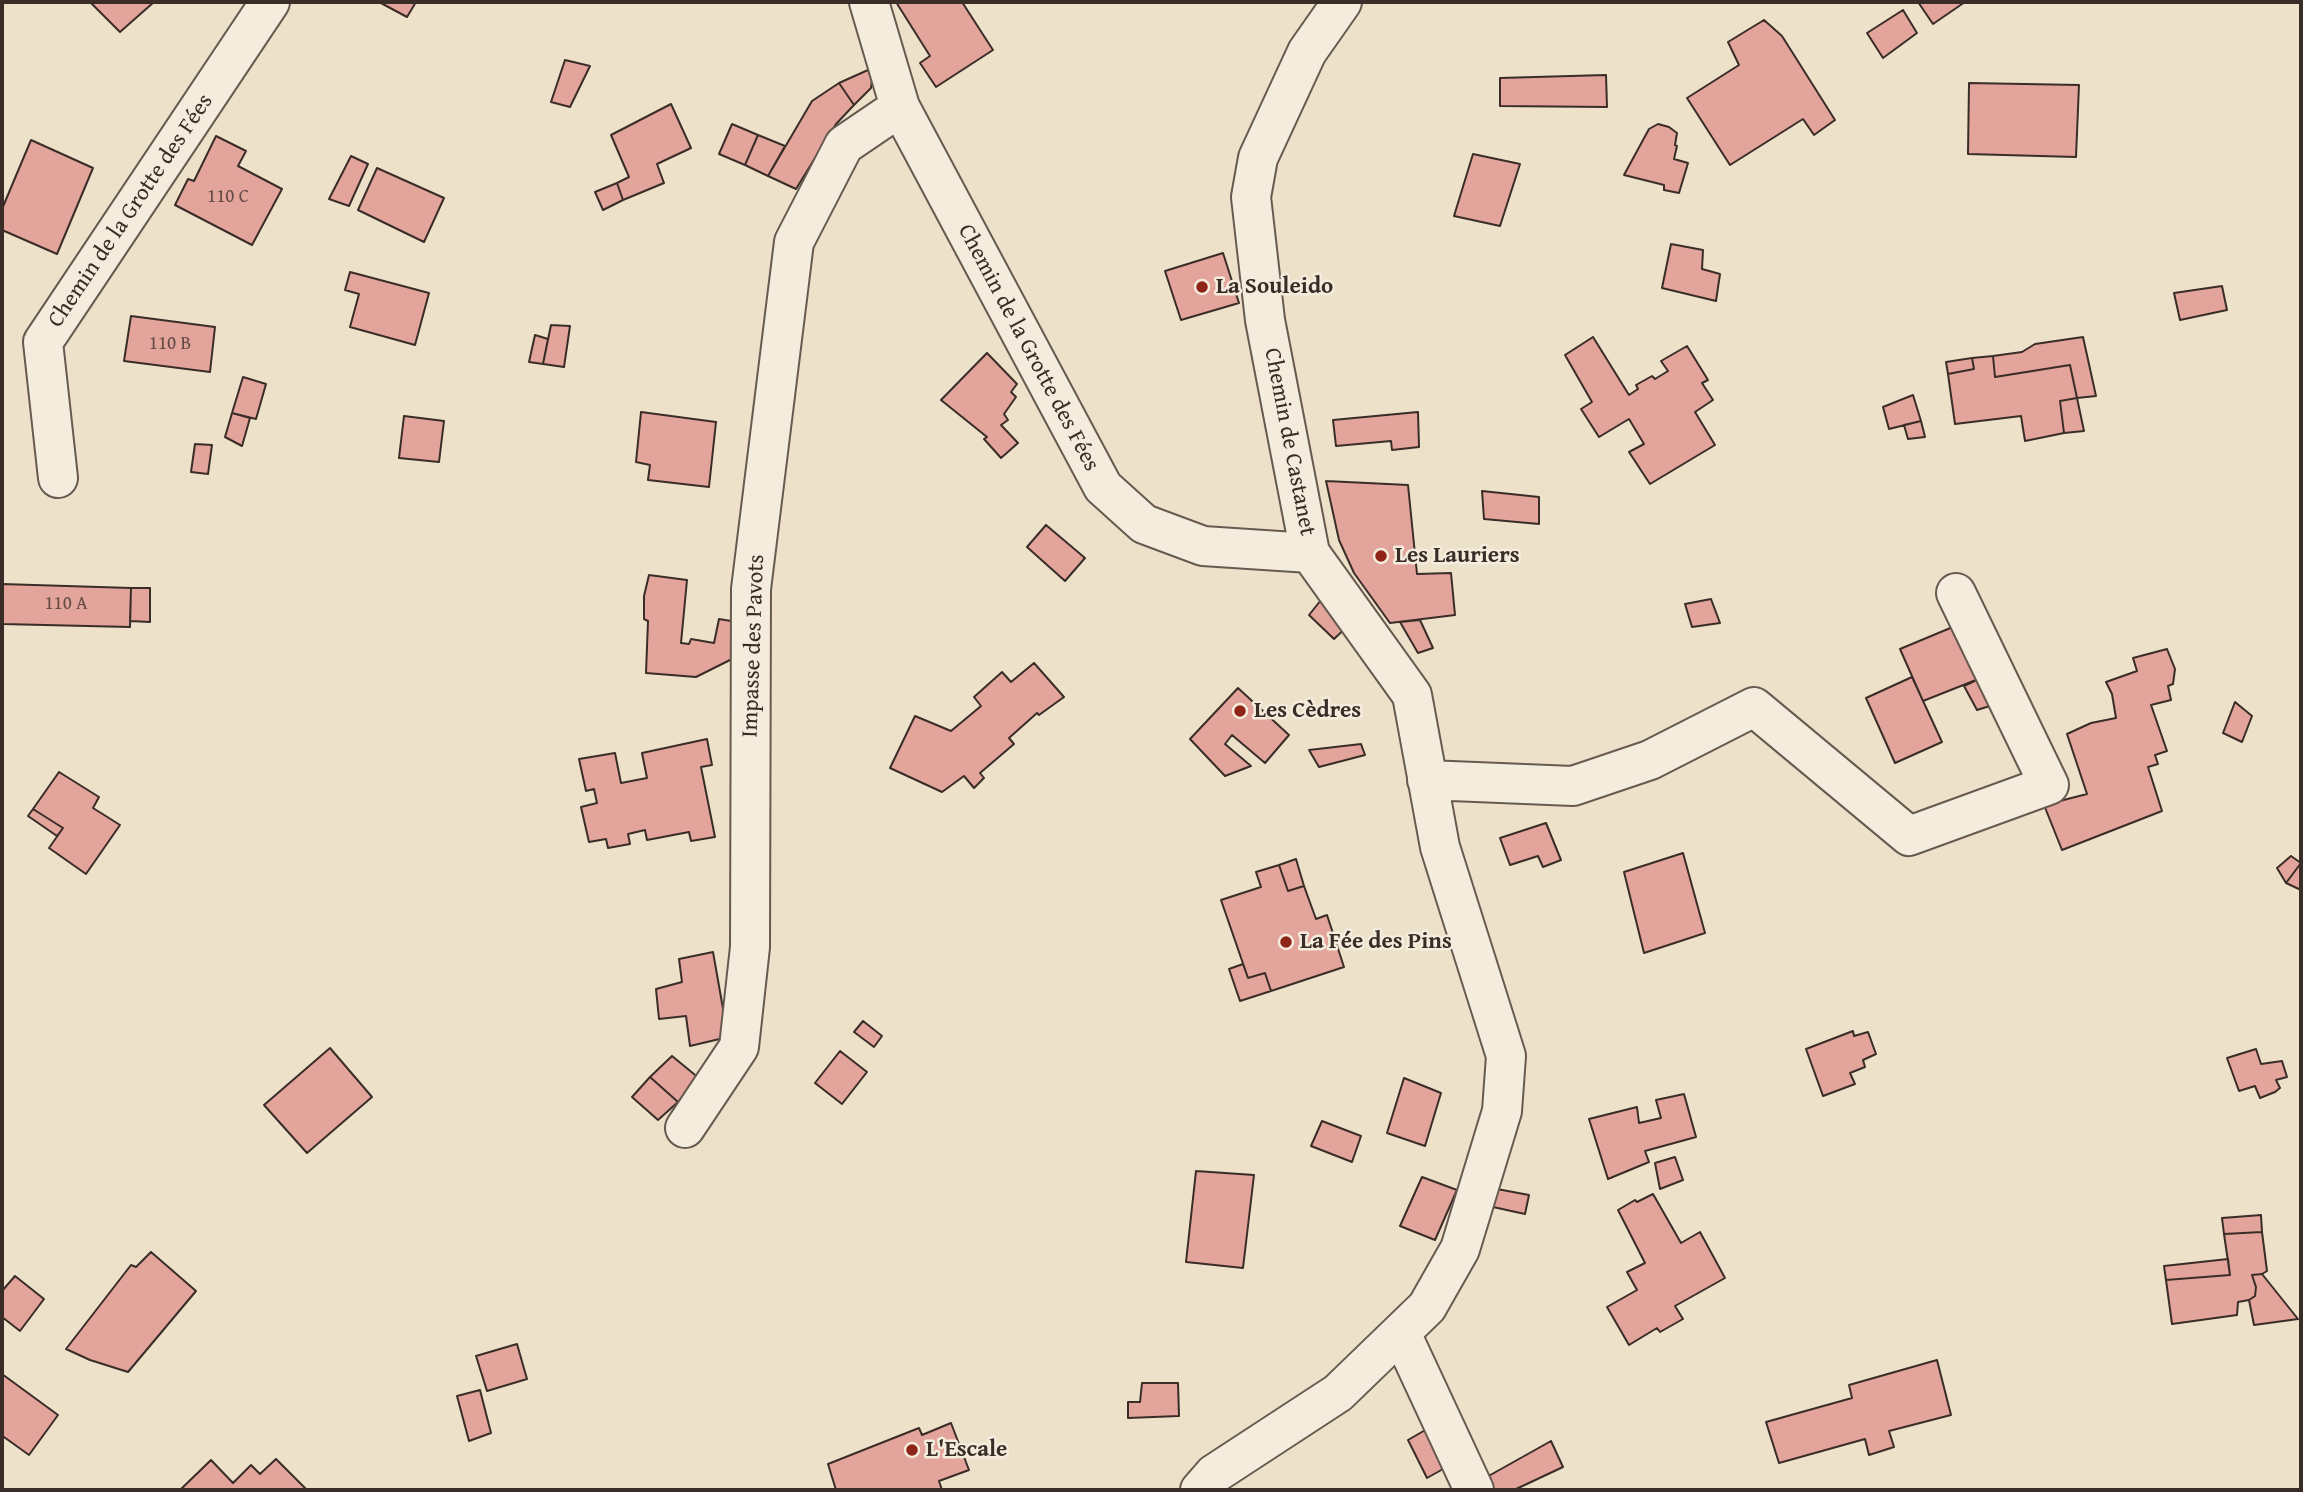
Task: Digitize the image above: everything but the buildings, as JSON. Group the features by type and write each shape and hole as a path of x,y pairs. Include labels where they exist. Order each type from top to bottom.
{"street":[{"name":"Chemin de la Grotte des Fées","path":"58,478 43,342 270,2"},
{"name":"Chemin de la Grotte des Fées","path":"869,2 900,107 1103,487 1144,524 1203,546 1310,553"},
{"name":"Chemin de Castanet","path":"1200,1490 1214,1474 1338,1393 1427,1307 1460,1249 1502,1111 1506,1056 1440,847 1412,695 1310,553 1265,320 1251,197 1258,158 1307,52 1342,2"},
{"name":"Impasse des Pavots","path":"685,1128 739,1047 750,947 751,589 794,242 844,145 900,107"},
{"path":"1427,780 1573,786 1650,760 1754,706 1909,836 2049,785 1956,593"},
{"path":"1401,1333 1474,1490"}],"place":[{"name":"La Souleido","path":"1202,287"},
{"name":"Les Lauriers","path":"1381,556"},
{"name":"Les Cèdres","path":"1240,711"},
{"name":"La Fée des Pins","path":"1286,942"},
{"name":"L'Escale","path":"912,1450"}]}
